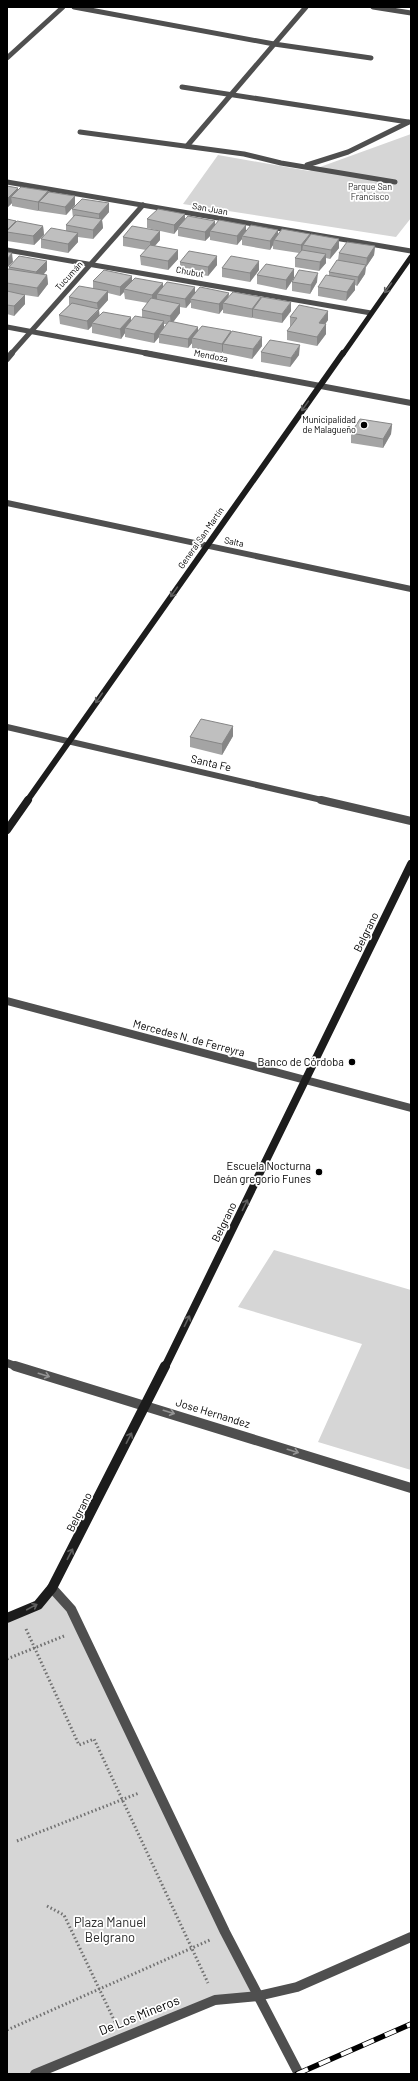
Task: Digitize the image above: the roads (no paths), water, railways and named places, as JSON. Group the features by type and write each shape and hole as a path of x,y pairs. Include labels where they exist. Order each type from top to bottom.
{"main road":[{"name":"General San Martín","path":"7,830 411,257"},
{"name":"Belgrano","path":"7,1618 20,1614 38,1604 52,1588 146,1405 411,864"}],"street":[{"path":"7,58 63,7"},
{"path":"74,7 274,44 371,58"},
{"path":"187,146 306,7"},
{"path":"373,7 411,13"},
{"path":"182,87 410,121"},
{"path":"305,166 348,152 410,121"},
{"path":"80,132 114,138 244,154 395,182"},
{"name":"San Juan","path":"7,182 411,251"},
{"name":"Tucumán","path":"7,359 143,205"},
{"name":"Chubut","path":"7,250 371,313"},
{"name":"Mendoza","path":"7,327 411,403"},
{"name":"Salta","path":"7,503 411,589"},
{"name":"Santa Fe","path":"7,727 411,821"},
{"name":"Mercedes N. de Ferreyra","path":"7,1001 411,1108"},
{"name":"Jose Hernandez","path":"7,1363 411,1488"},
{"path":"52,1588 70,1609 81,1629 225,1932 299,2074"},
{"name":"De Los Mineros","path":"35,2074 216,2000 258,1996 297,1988 411,1937"}],"railway":[{"path":"297,2074 411,2024"}],"place":[{"name":"Municipalidad de Malagueño","path":"364,425"},
{"name":"Banco de Córdoba","path":"352,1062"},
{"name":"Escuela Nocturna Deán gregorio Funes","path":"319,1172"}],"park label":[{"name":"Parque San Francisco","path":"370,192"},
{"name":"Plaza Manuel Belgrano","path":"110,1930"}]}
